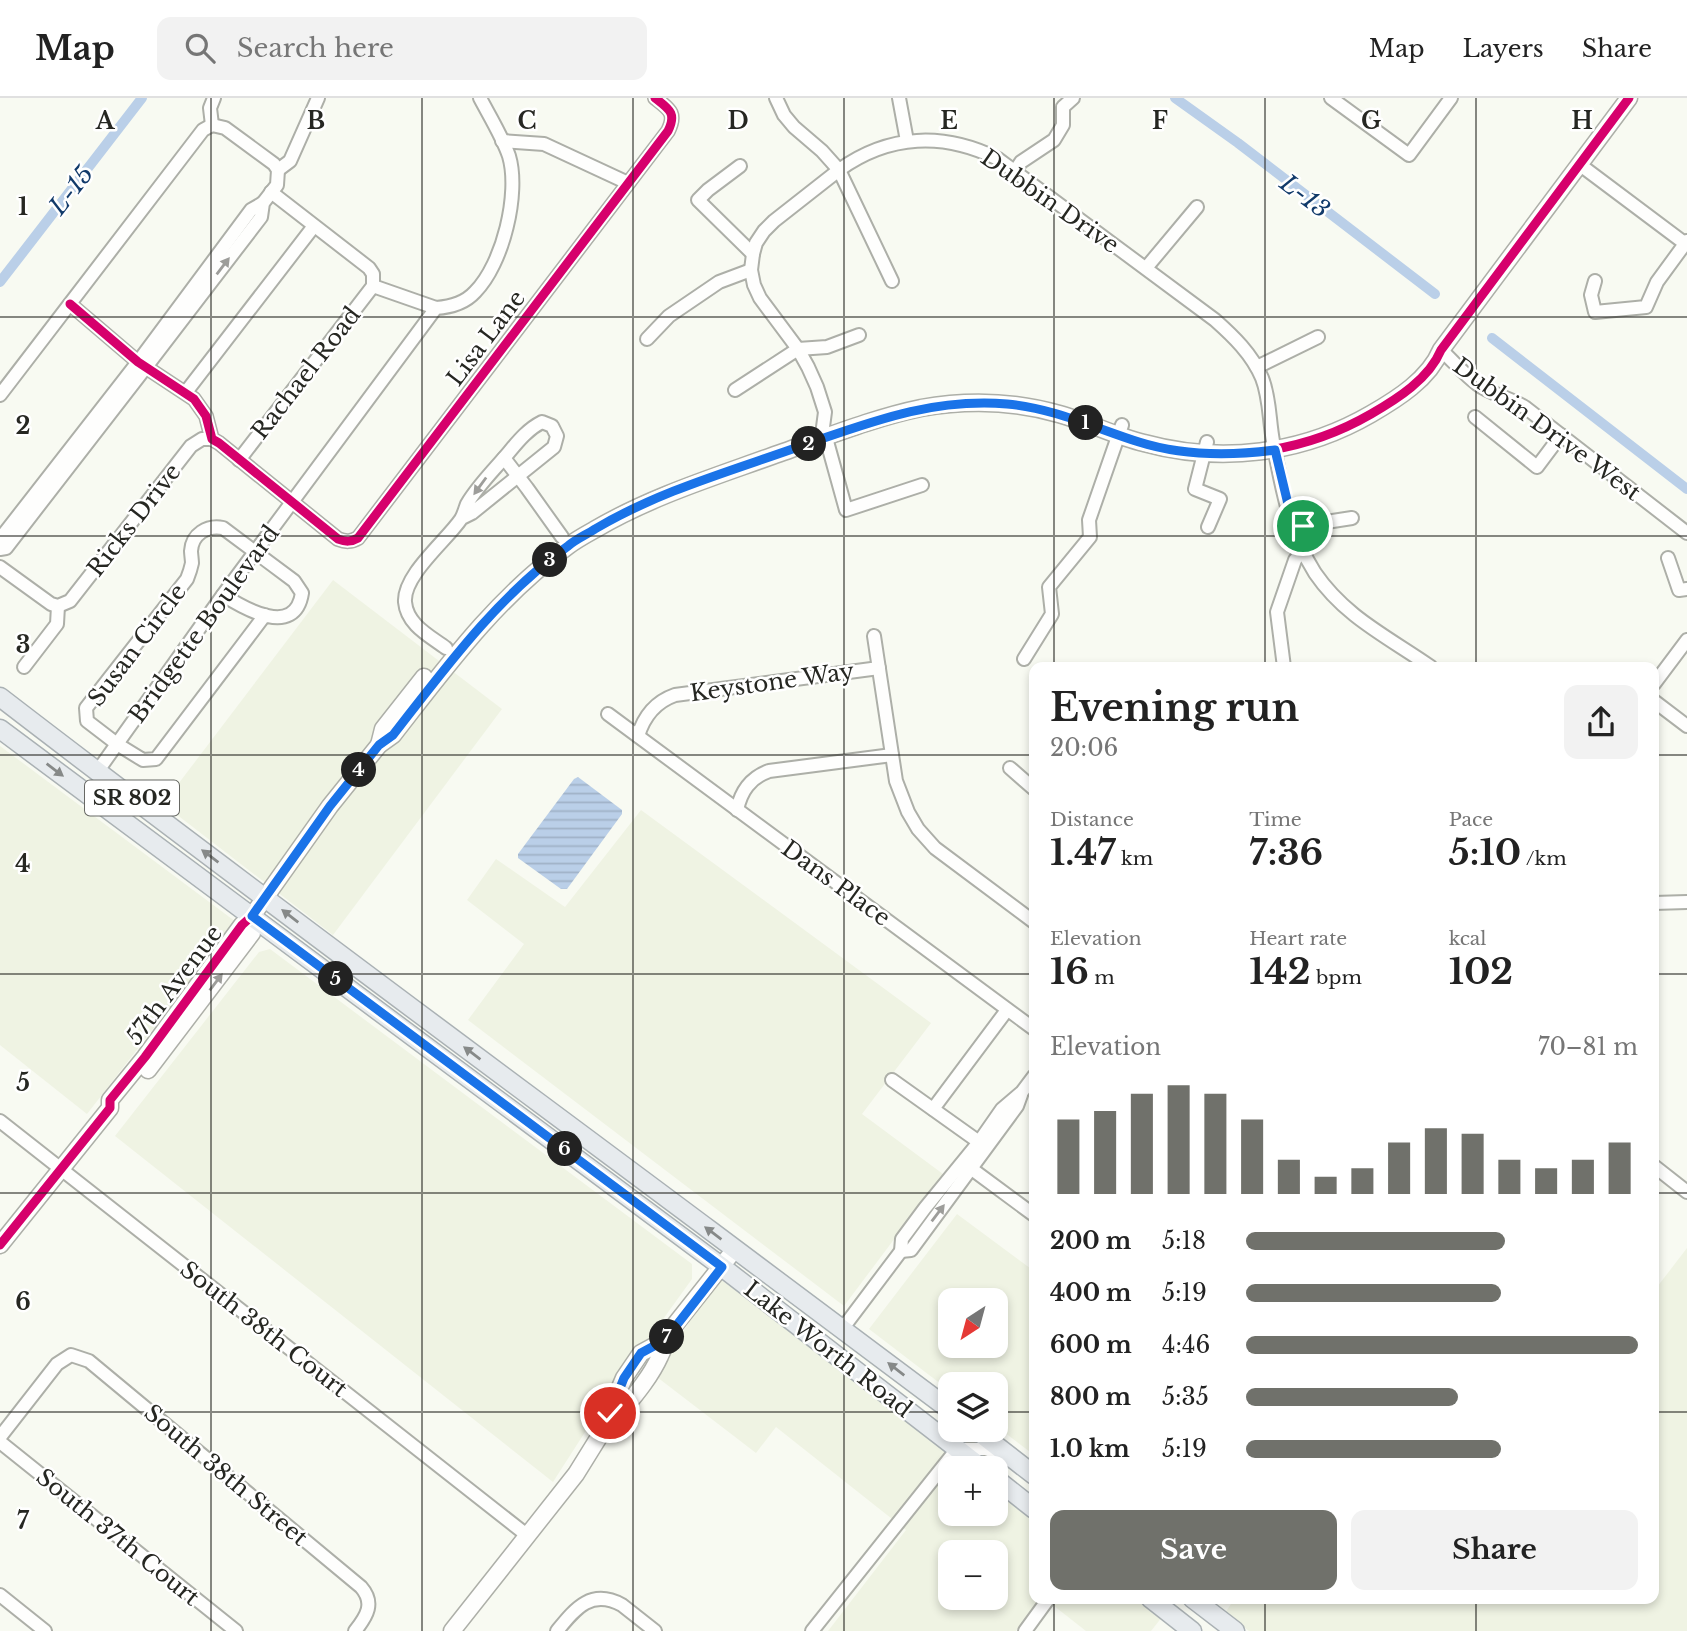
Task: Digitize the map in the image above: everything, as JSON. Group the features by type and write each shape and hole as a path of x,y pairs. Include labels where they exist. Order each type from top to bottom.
{"main road":[{"name":"Lake Worth Road","path":"0,697 938,1401"},
{"path":"0,712 12,720 44,731"},
{"name":"Lake Worth Road","path":"0,729 722,1267 966,1456"},
{"path":"398,1026 419,1031 475,1073 486,1078 502,1075"},
{"path":"487,1092 500,1091 510,1094 580,1144 606,1153"},
{"path":"992,1442 1029,1471"},
{"path":"1008,1488 1029,1505"},
{"path":"1158,1604 1192,1631"},
{"path":"1175,1604 1193,1618 1211,1612"},
{"path":"1200,1604 1235,1631"}],"street":[{"path":"212,125 210,108 214,98"},
{"path":"278,170 290,161 318,98"},
{"path":"267,198 314,226 369,268 373,274 373,286 436,308 452,306 465,300 476,292 499,250 513,196 509,154 480,98"},
{"name":"Lisa Lane","path":"292,502 338,539 345,542 358,538 671,125 672,113 655,98"},
{"path":"776,98 784,115 794,127 839,170 891,281"},
{"path":"899,98 907,141"},
{"path":"1015,171 1021,162 1054,140 1063,125 1063,107 1073,98"},
{"path":"1331,98 1409,155 1451,98"},
{"name":"57th Avenue","path":"0,1245 110,1108 118,1107 213,986 252,933 252,916 265,897 330,806 379,745 393,735 491,613 520,584 569,545 621,514 672,491 893,404 918,398 977,392 1036,397 1060,403 1121,430 1143,432 1206,448 1236,443 1274,445 1327,424 1392,388 1427,356 1441,350 1629,98"},
{"path":"0,395 204,130 212,125 225,128 274,164 278,170 277,185 267,198 261,217 0,539"},
{"path":"502,141 544,144 628,183"},
{"name":"Dubbin Drive","path":"922,485 846,510 824,432 825,412 808,367 760,298 751,270 753,254 760,237 769,226 850,162 873,150 907,141 961,144 986,153 1015,171 1215,320 1232,335 1257,367 1267,393 1274,445"},
{"path":"1579,164 1686,243 1657,282 1646,307 1595,312 1591,295 1595,281"},
{"path":"740,166 698,200 753,254"},
{"path":"1146,268 1197,207"},
{"path":"186,392 314,226"},
{"path":"648,339 669,316 719,282 751,270"},
{"name":"Rachael Road","path":"239,460 373,286"},
{"path":"70,304 142,364 194,398 209,422 212,439"},
{"name":"Bridgette Boulevard","path":"97,772 223,595 436,308"},
{"path":"735,390 798,349 827,347 859,335"},
{"path":"1257,367 1318,337"},
{"name":"Dubbin Drive West","path":"1441,350 1477,384 1520,404 1687,533"},
{"path":"0,549 6,548 142,364"},
{"path":"1475,417 1537,467 1561,435"},
{"path":"446,648 413,622 405,602 407,590 417,571 462,518 466,506 478,488 530,428 542,422 552,426 557,436 554,447 472,513 462,518"},
{"path":"1024,659 1052,614 1049,587 1090,537 1089,520 1121,430"},
{"name":"57th Avenue","path":"379,745 383,729 446,648 503,586 562,537 616,505 668,481 824,432"},
{"name":"Ricks Drive","path":"24,667 57,624 58,606 70,601 191,446 202,439 212,439"},
{"name":"Rachael Road","path":"212,439 292,502"},
{"path":"1274,445 1294,529 1314,571 1344,607 1423,662"},
{"path":"1206,448 1195,489 1220,499 1208,527"},
{"path":"504,458 562,537"},
{"path":"1294,529 1352,518"},
{"name":"Susan Circle","path":"223,595 237,604 265,615 156,759 143,760 87,721 86,708 187,579 192,561 192,547 203,530 209,527 223,528 255,552"},
{"path":"1283,662 1277,612 1295,560 1303,550"},
{"path":"255,552 294,581 302,593 298,606 289,615 283,618 265,615"},
{"path":"1668,558 1679,590 1687,589"},
{"path":"0,567 46,601 58,606"},
{"path":"874,636 896,781 908,812 935,848 1029,918"},
{"path":"1659,677 1687,640"},
{"name":"Keystone Way","path":"638,736 652,709 675,695 879,668"},
{"path":"1659,705 1687,726"},
{"path":"608,714 638,736"},
{"name":"Dans Place","path":"638,736 1029,1025"},
{"path":"737,810 745,787 756,777 769,771 892,755"},
{"path":"1010,768 1029,785"},
{"path":"1659,903 1687,902"},
{"path":"933,1108 1007,1010"},
{"path":"892,1080 983,1145"},
{"path":"843,1328 901,1251 902,1239 983,1145 1002,1109 1023,1092 1029,1083"},
{"path":"1023,1092 1029,1097"},
{"name":"South 38th Court","path":"0,1121 528,1536"},
{"path":"967,1165 1029,1211"},
{"path":"1659,1170 1687,1192"},
{"path":"452,1631 576,1474 610,1413 624,1378 641,1353 665,1340 735,1249"},
{"name":"South 38th Street","path":"0,1437 57,1364 71,1355 89,1361 366,1592 368,1613 355,1631"},
{"name":"South 37th Court","path":"0,1443 236,1631"},
{"path":"812,1631 957,1449 986,1449 1014,1459"},
{"path":"0,1595 45,1631"},
{"path":"557,1631 577,1607 589,1600 603,1598 622,1605 655,1631"},
{"path":"1024,1631 1044,1604"}],"shaded area":[{"path":"333,580 502,709 333,935 163,804"},
{"path":"0,746 236,922 87,1114 0,1045"},
{"path":"641,810 931,1023 862,1114 943,1174 844,1306 468,1020 524,944 467,900 496,859 565,907"},
{"path":"270,949 692,1264 692,1279 612,1390 553,1482 115,1136 259,952"},
{"path":"957,1214 1029,1267 1029,1451 1008,1435 1008,1372 938,1372 938,1382 869,1329"},
{"path":"1687,1248 1687,1631 1249,1631 1225,1613 1231,1604 1659,1604 1659,1284"},
{"path":"720,1279 957,1456 938,1456 938,1526 1008,1526 1008,1495 1029,1512 1029,1604 1036,1604 1016,1631 828,1631 906,1530 776,1427 756,1453 653,1374"},
{"path":"1052,1604 1146,1604 1162,1617 1151,1631 1086,1631"}],"water":[{"path":"578,777 622,810 622,814 567,889 561,889 518,858 518,854"}],"waterway":[{"name":"L-15","path":"0,282 142,98"},
{"name":"L-13","path":"1175,98 1435,294"},
{"name":"L-13","path":"1492,338 1687,489"}],"cycle path":[{"path":"70,304 138,362 194,399 206,416 212,439 338,539 353,540 358,538 668,131 672,116 655,98"},
{"path":"0,1245 110,1108 110,1100 242,925 252,916 330,806 379,745 393,735 495,610 542,566 571,544 615,518 704,480 865,423 938,405 990,403 1025,406 1070,417 1144,443 1202,453 1231,454 1289,446 1345,428 1401,395 1429,370 1441,350 1629,98"}],"route":[{"path":"610,1413 624,1378 641,1353 665,1340 722,1267 252,916 330,806 379,745 393,735 468,638 520,584 569,545 621,514 672,491 896,414 945,405 1009,404 1057,414 1169,449 1237,454 1275,450 1294,529 1303,526"}]}
